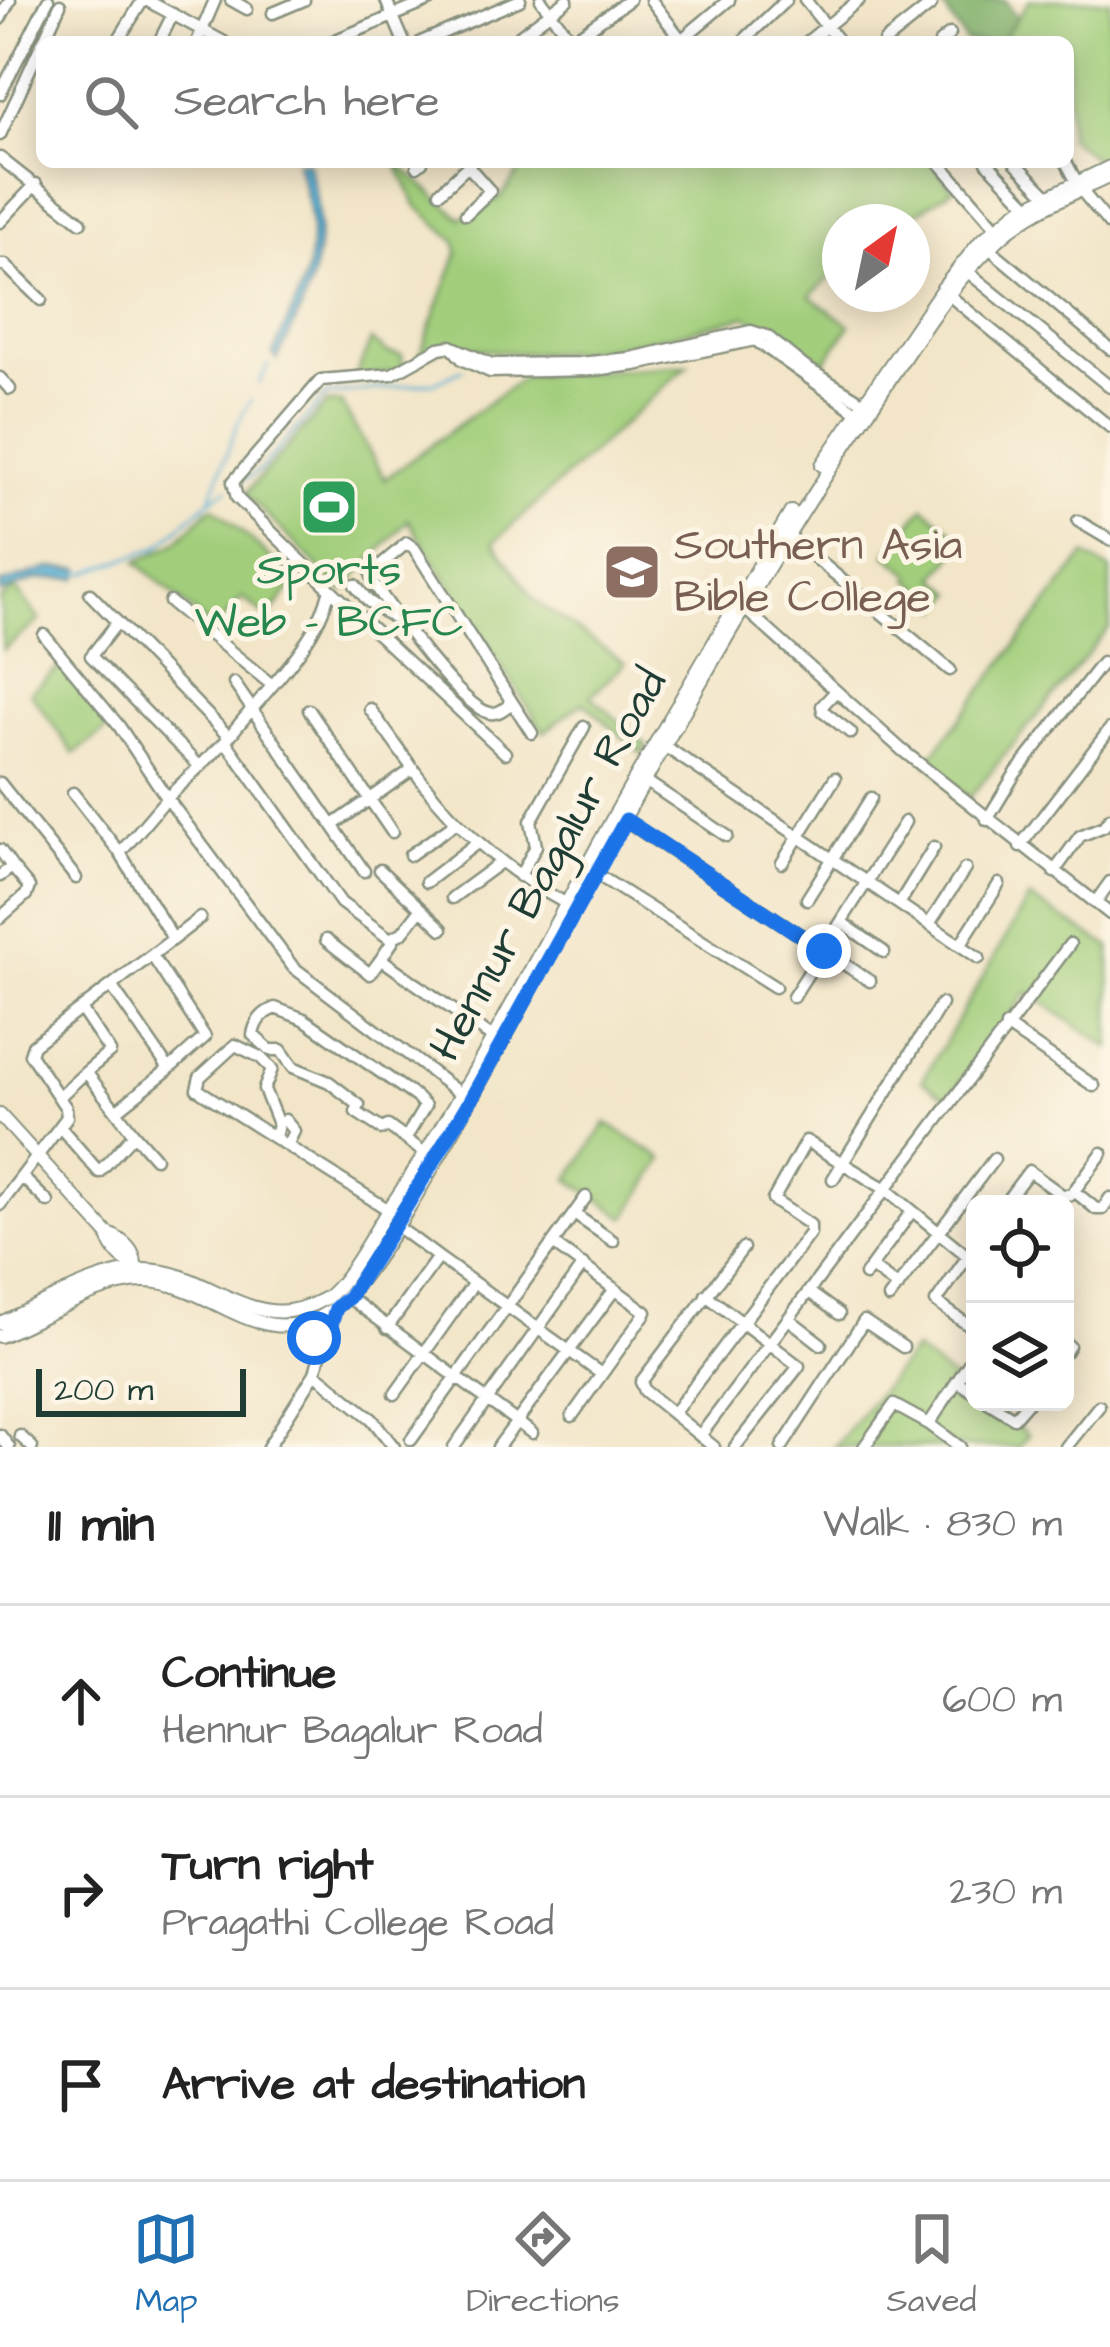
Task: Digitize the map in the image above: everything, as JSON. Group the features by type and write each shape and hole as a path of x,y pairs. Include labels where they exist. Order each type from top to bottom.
{"main road":[{"name":"Hennur Bagalur Road","path":"138,1271 173,1273 268,1312 293,1312 349,1297 596,874 745,609 753,585 942,300 999,231 1110,167"},
{"name":"Hennur Bagalur Road","path":"290,1325 315,1320 394,1218 430,1148 466,1097 567,904 860,408 999,231 1047,195 1110,176"},
{"path":"0,1114 107,1233 134,1254 138,1271"},
{"path":"0,1336 138,1271"},
{"path":"0,1323 93,1283 138,1271 261,1323 290,1325 324,1349"}],"street":[{"path":"0,19 10,0"},
{"path":"121,36 144,0 173,9 200,36 215,0"},
{"path":"231,0 247,9"},
{"path":"273,14 304,0"},
{"path":"386,0 402,36"},
{"path":"346,36 431,0"},
{"path":"436,36 520,0"},
{"path":"541,0 568,36"},
{"path":"520,36 567,0"},
{"path":"579,36 629,0"},
{"path":"688,36 729,0"},
{"path":"748,36 786,0"},
{"path":"805,0 834,36"},
{"path":"814,36 859,0"},
{"path":"44,36 54,2"},
{"path":"0,94 54,2"},
{"path":"656,2 679,36"},
{"path":"892,36 931,5"},
{"path":"0,135 36,56"},
{"path":"0,158 81,222"},
{"path":"440,192 466,168"},
{"path":"466,214 490,191 473,168"},
{"path":"944,168 999,231"},
{"path":"993,168 1028,205"},
{"path":"1021,168 1047,195"},
{"path":"1069,168 1110,226"},
{"path":"2,218 36,184"},
{"path":"989,248 1110,349"},
{"path":"0,265 41,300"},
{"path":"968,272 1110,387"},
{"path":"942,300 1110,427"},
{"path":"505,753 237,498 234,486 321,380 392,374 451,346 492,364 579,363 747,340 760,342 860,408"},
{"path":"0,378 10,389"},
{"path":"1078,521 1110,540"},
{"path":"788,535 950,670"},
{"path":"510,699 508,706 488,713 421,651 401,622 371,574 406,543 414,548 532,733"},
{"path":"341,600 360,581 387,616 401,622"},
{"path":"120,854 272,686 323,616 330,590"},
{"path":"90,594 228,739 341,902 391,938 393,946 370,974 326,940"},
{"path":"170,602 272,686"},
{"path":"745,609 987,820 1110,914"},
{"path":"116,624 91,656 200,767"},
{"path":"44,635 119,726 293,968 466,1097"},
{"path":"408,663 421,651"},
{"path":"987,820 1015,774 1102,663"},
{"path":"234,683 364,871"},
{"path":"835,692 823,711 851,734"},
{"path":"370,709 437,803 477,844 567,904"},
{"path":"309,710 392,832"},
{"path":"520,876 536,846 530,821 584,728"},
{"path":"1020,847 1110,729"},
{"path":"666,747 979,958"},
{"path":"333,825 413,769"},
{"path":"782,863 836,778"},
{"path":"647,782 727,836"},
{"path":"0,783 76,878"},
{"path":"73,793 120,854 173,939"},
{"path":"807,899 871,798"},
{"path":"1054,872 1080,836 1104,826 1110,818"},
{"path":"626,820 869,982"},
{"path":"410,855 457,822"},
{"path":"793,997 905,823"},
{"path":"426,882 477,844"},
{"path":"899,904 934,848"},
{"path":"0,850 29,891 0,918"},
{"path":"452,898 501,862"},
{"path":"0,876 12,867"},
{"path":"929,924 965,869"},
{"path":"380,870 442,929"},
{"path":"596,874 775,987"},
{"path":"1095,903 1110,882"},
{"path":"960,945 999,884"},
{"path":"391,938 402,933 420,910"},
{"path":"0,1204 67,1117 31,1049 200,918"},
{"path":"841,922 884,952"},
{"path":"700,1436 1070,944"},
{"path":"116,1111 205,1037 153,957"},
{"path":"382,959 493,1038"},
{"path":"112,987 169,1069"},
{"path":"832,1179 941,1004"},
{"path":"409,1132 424,1106 416,1097 304,1019 274,1008 254,1027 253,1035 270,1050 281,1050 293,1067 328,1082 359,1105 356,1112 409,1132 430,1148"},
{"path":"58,1096 110,1052 81,1009"},
{"path":"1006,1026 1094,1086"},
{"path":"281,1142 263,1089 272,1069 235,1045 200,1077 197,1089 394,1218 438,1257 600,1373"},
{"path":"86,1072 155,1158"},
{"path":"281,1142 294,1131 285,1120"},
{"path":"60,1126 99,1172 134,1133"},
{"path":"673,1414 810,1233 810,1225 773,1200 806,1141 887,1190 966,1251"},
{"path":"1064,1195 1074,1191 1102,1153"},
{"path":"890,1298 994,1159"},
{"path":"1011,1195 1029,1172 1061,1195"},
{"path":"22,1177 48,1202"},
{"path":"1074,1191 1096,1209 1102,1209 1110,1198"},
{"path":"411,1440 586,1197"},
{"path":"898,1287 868,1271 912,1210"},
{"path":"574,1214 613,1241"},
{"path":"553,1244 646,1312 572,1416"},
{"path":"714,1447 645,1391 641,1382 743,1248"},
{"path":"387,1328 438,1257"},
{"path":"966,1263 936,1302 966,1324"},
{"path":"454,1447 583,1265"},
{"path":"395,1394 474,1283"},
{"path":"499,1447 616,1289"},
{"path":"809,1292 839,1314"},
{"path":"706,1295 799,1366 735,1447"},
{"path":"349,1297 532,1433"},
{"path":"268,1447 315,1373 332,1302"},
{"path":"789,1318 821,1344"},
{"path":"782,1447 864,1321 903,1347"},
{"path":"929,1424 966,1368"},
{"path":"315,1373 371,1419 394,1447"},
{"path":"957,1381 966,1387"},
{"path":"864,1447 894,1405 960,1447"},
{"path":"1066,1447 1099,1406"},
{"path":"0,1436 10,1447"},
{"path":"20,1436 32,1447"}],"green space":[{"path":"939,0 1005,0 1017,18 1004,36 962,36"},
{"path":"1030,0 1110,0 1110,159 1101,164 1074,142 1074,36 1004,36"},
{"path":"399,168 461,218 500,198 522,168 935,168 953,189 930,204 822,204 822,285 810,296 822,305 822,312 832,312 850,325 825,362 746,316 636,342 562,352 524,353 449,343 417,362 458,253 456,241 416,205"},
{"path":"371,340 388,353 402,355 403,370 355,378"},
{"path":"688,365 494,542 535,601 625,663 591,696 647,746 642,754 583,702 544,732 408,520 343,591 245,494 327,403 341,403 385,479 525,376"},
{"path":"213,506 296,581 268,618 242,598 214,630 137,562 175,543"},
{"path":"924,507 965,541 936,577 955,593 941,609 886,554"},
{"path":"1085,555 1110,570 1110,627 969,798 927,762"},
{"path":"15,588 40,620 3,650 0,600"},
{"path":"62,665 108,729 74,754 30,692"},
{"path":"1029,898 1110,947 1110,1048 1027,992 949,1098 922,1081"},
{"path":"606,1123 663,1159 626,1218 569,1179"},
{"path":"914,1350 966,1389 966,1411 995,1411 1028,1435 1019,1447 834,1447"}],"water":[{"path":"298,168 309,168 315,190 318,240 309,287 277,360 273,354 309,261 305,191"},
{"path":"50,568 81,569 78,578 38,579 0,593 0,584"}],"waterway":[{"path":"259,384 268,365"},
{"path":"237,484 259,471 327,395 437,382 463,369"},
{"path":"78,572 158,547 210,500 251,400"},
{"path":"211,499 228,489"}],"place":[{"name":"Sports Web - BCFC","path":"329,507"},
{"name":"Southern Asia Bible College","path":"632,572"}],"route":[{"path":"314,1338 324,1349 336,1308 349,1297 470,1101 626,820 824,951"}]}
